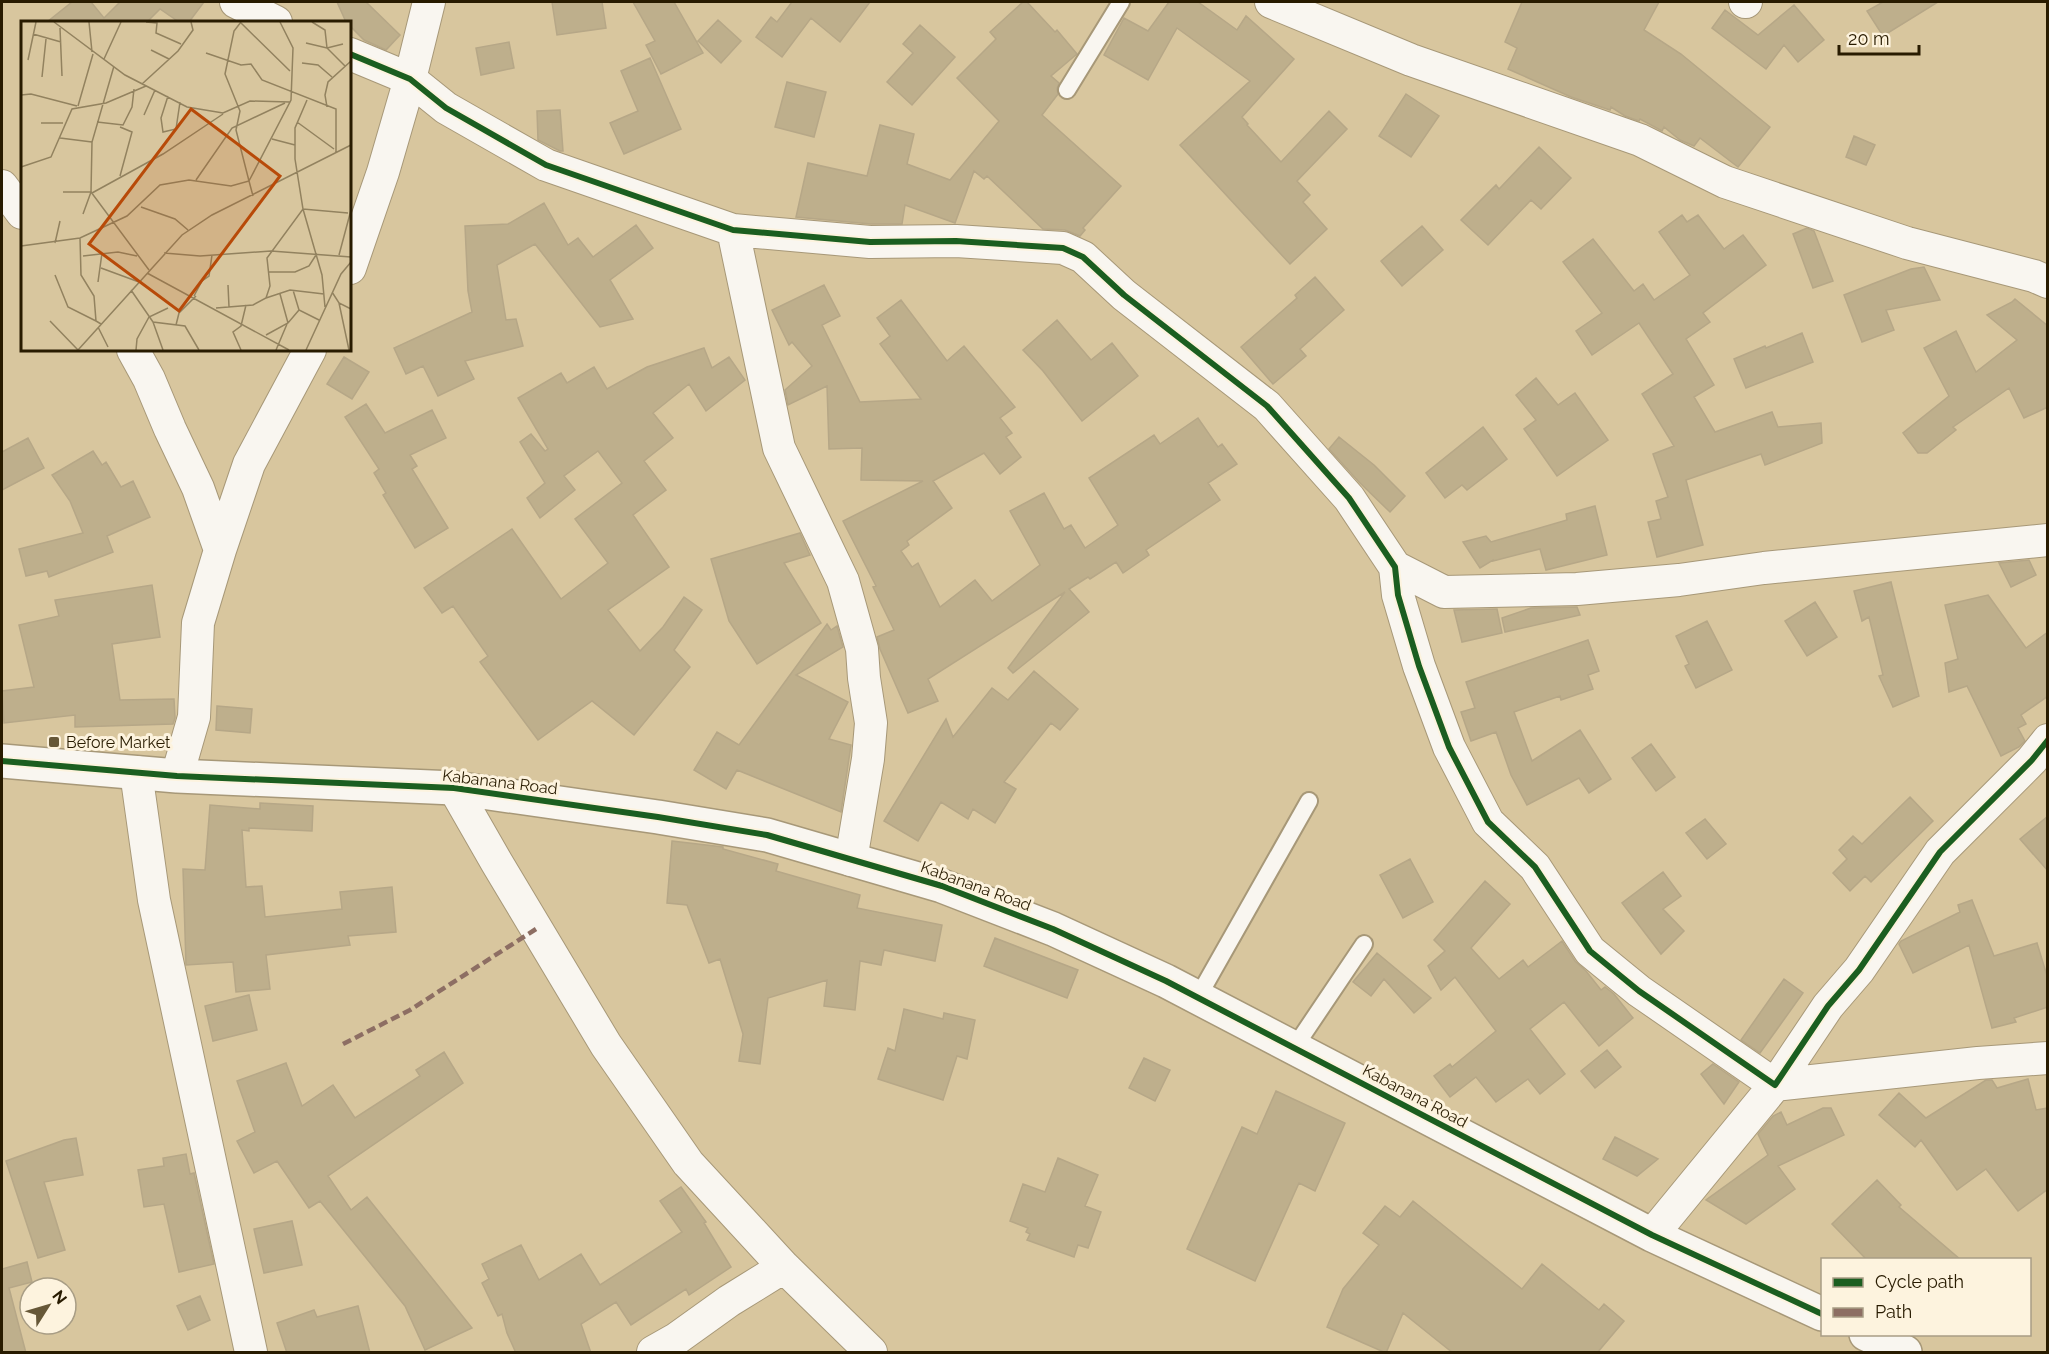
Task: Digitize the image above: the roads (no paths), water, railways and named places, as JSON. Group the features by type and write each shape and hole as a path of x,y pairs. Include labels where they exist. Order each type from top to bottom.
{"street":[{"path":"236,2 274,21"},
{"path":"351,265 383,172 429,2"},
{"path":"1271,2 1410,60 1640,140 1725,182 1907,243 2034,276 2048,282"},
{"path":"351,54 410,79 446,108 546,165 733,230 870,242 956,241 1063,248 1083,257 1124,295 1267,406 1349,498 1395,567 1398,595 1419,666 1449,747 1488,822 1535,867 1590,951 1639,991 1775,1085 1978,1062 2048,1058"},
{"path":"2,186 21,212"},
{"path":"733,230 779,448 843,581 862,649 871,723 868,759 851,860"},
{"path":"134,351 149,379 198,488 220,550"},
{"path":"177,776 194,717 198,623 220,550 249,464 309,351"},
{"path":"1395,567 1444,592 1577,589 2048,540"},
{"path":"1652,1235 1775,1085 1827,1006 1859,970 1940,852 2032,760 2048,740"},
{"name":"Kabanana Road","path":"2,761 177,776 454,788 767,835 942,886 1053,928 1198,998 1652,1235 1821,1314"},
{"path":"136,772 154,900 251,1353"},
{"path":"454,788 606,1045 688,1163 784,1267 871,1353"},
{"path":"653,1353 784,1267"},
{"path":"1868,1336 1905,1353"}],"lane":[{"path":"1067,90 1121,2"},
{"path":"1198,998 1309,801"},
{"path":"1294,1048 1364,944"}],"place":[{"name":"Before Market","path":"54,742"}]}
